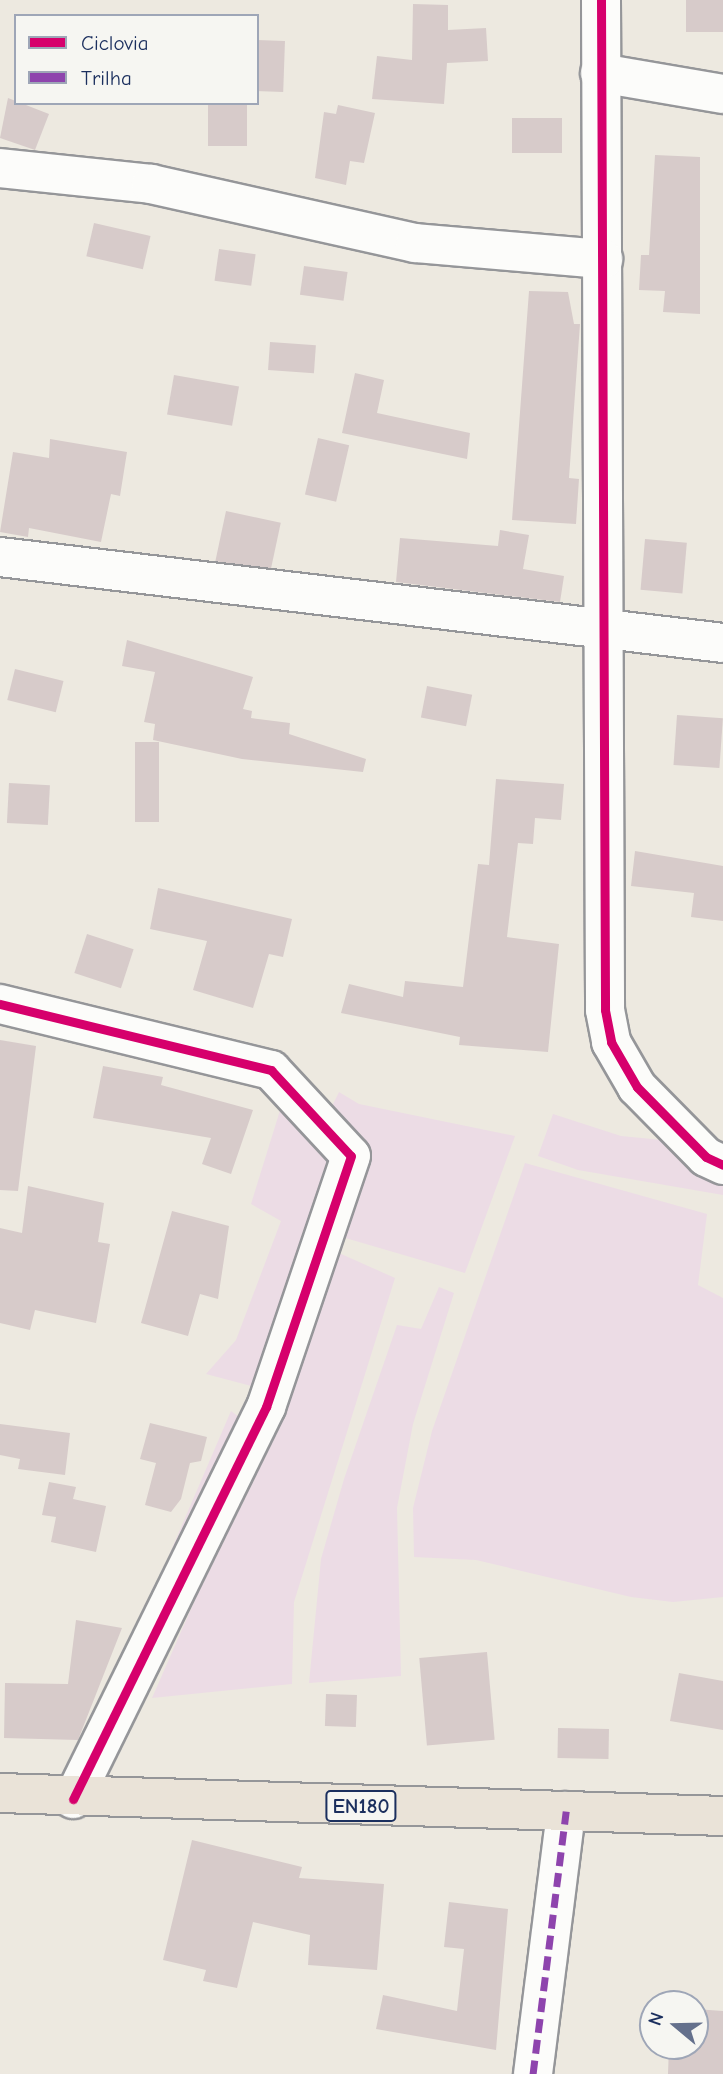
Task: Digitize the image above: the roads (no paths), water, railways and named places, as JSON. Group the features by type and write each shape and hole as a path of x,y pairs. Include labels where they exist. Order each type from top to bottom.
{"main road":[{"name":"EN180","path":"0,1793 73,1799 723,1816"}],"street":[{"path":"601,0 605,631 604,1010 611,1042 637,1087 706,1157 723,1165"},
{"path":"600,73 723,94"},
{"path":"0,168 150,184 415,243 603,259"},
{"path":"0,556 605,631 723,643"},
{"path":"0,1004 271,1070 351,1156 266,1407 73,1799"},
{"path":"533,2074 566,1811"}]}
